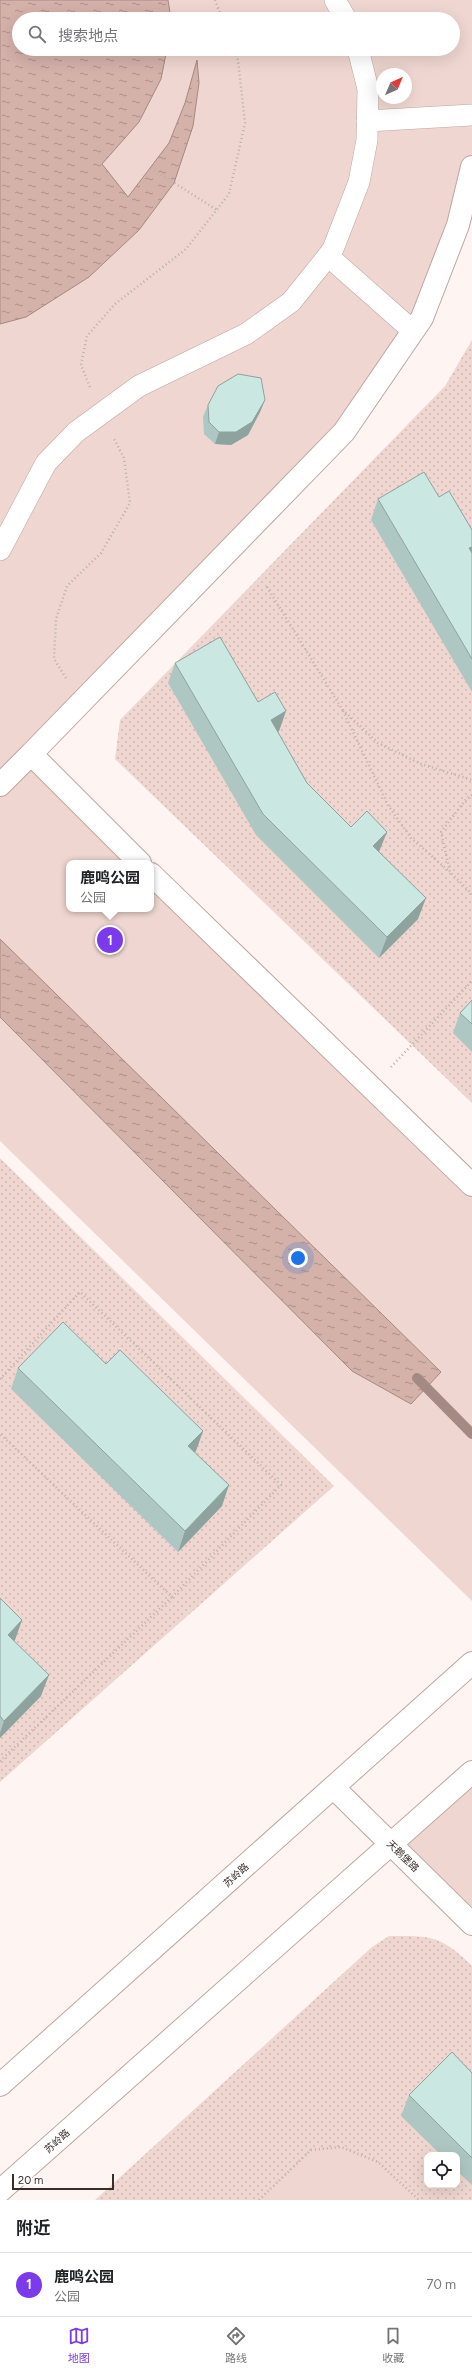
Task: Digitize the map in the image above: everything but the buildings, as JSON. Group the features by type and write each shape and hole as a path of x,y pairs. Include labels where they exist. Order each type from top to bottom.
{"street":[{"path":"335,0 342,12"},
{"path":"0,550 46,463 76,432 139,386 246,334 291,302 328,256 333,249 359,182 367,140 368,89 360,56"},
{"path":"367,121 472,115"},
{"path":"0,785 344,432 422,318 465,228 472,168"},
{"path":"328,256 413,331"},
{"path":"31,754 137,860"},
{"path":"154,877 472,1185"},
{"name":"苏岭路","path":"0,2086 472,1663"},
{"name":"苏岭路","path":"0,2191 472,1772"},
{"name":"天鹅堡路","path":"334,1788 472,1924"}],"path":[{"path":"215,0 219,12"},
{"path":"151,168 217,210"},
{"path":"267,587 342,709 388,805 411,838 450,872 472,894"},
{"path":"342,709 378,743 421,764 472,780"},
{"path":"450,872 441,832 466,798 472,795"},
{"path":"372,1088 472,981"},
{"path":"0,1379 80,1292 281,1485 172,1597 0,1761"},
{"path":"0,1434 172,1597"},
{"path":"259,2200 311,2150 341,2147 378,2162 419,2200"}],"shaded area":[{"path":"0,0 472,0 472,167 422,318 344,432 31,754 137,860 66,860 66,912 154,912 154,877 472,1185 472,1601 0,1141"},
{"path":"472,340 472,1103 115,759 120,720 445,386"},
{"path":"0,1158 334,1486 0,1782"},
{"path":"472,1772 472,1924 390,1844"},
{"path":"389,1936 415,1936 435,1939 452,1948 472,1966 472,2200 95,2200 372,1947"},
{"path":"341,2147 378,2162 419,2200 259,2200 311,2150"}],"water":[{"path":"0,0 168,0 170,12 12,12 12,56 166,56 161,79 139,122 102,164 128,197 169,143 185,103 197,60 199,83 193,126 174,183 139,230 89,277 26,317 0,324"},
{"path":"0,939 441,1372 411,1404 352,1371 0,1017"}],"waterway":[{"path":"417,1378 472,1434"}],"place":[{"name":"鹿鸣公园","path":"110,940"}]}
